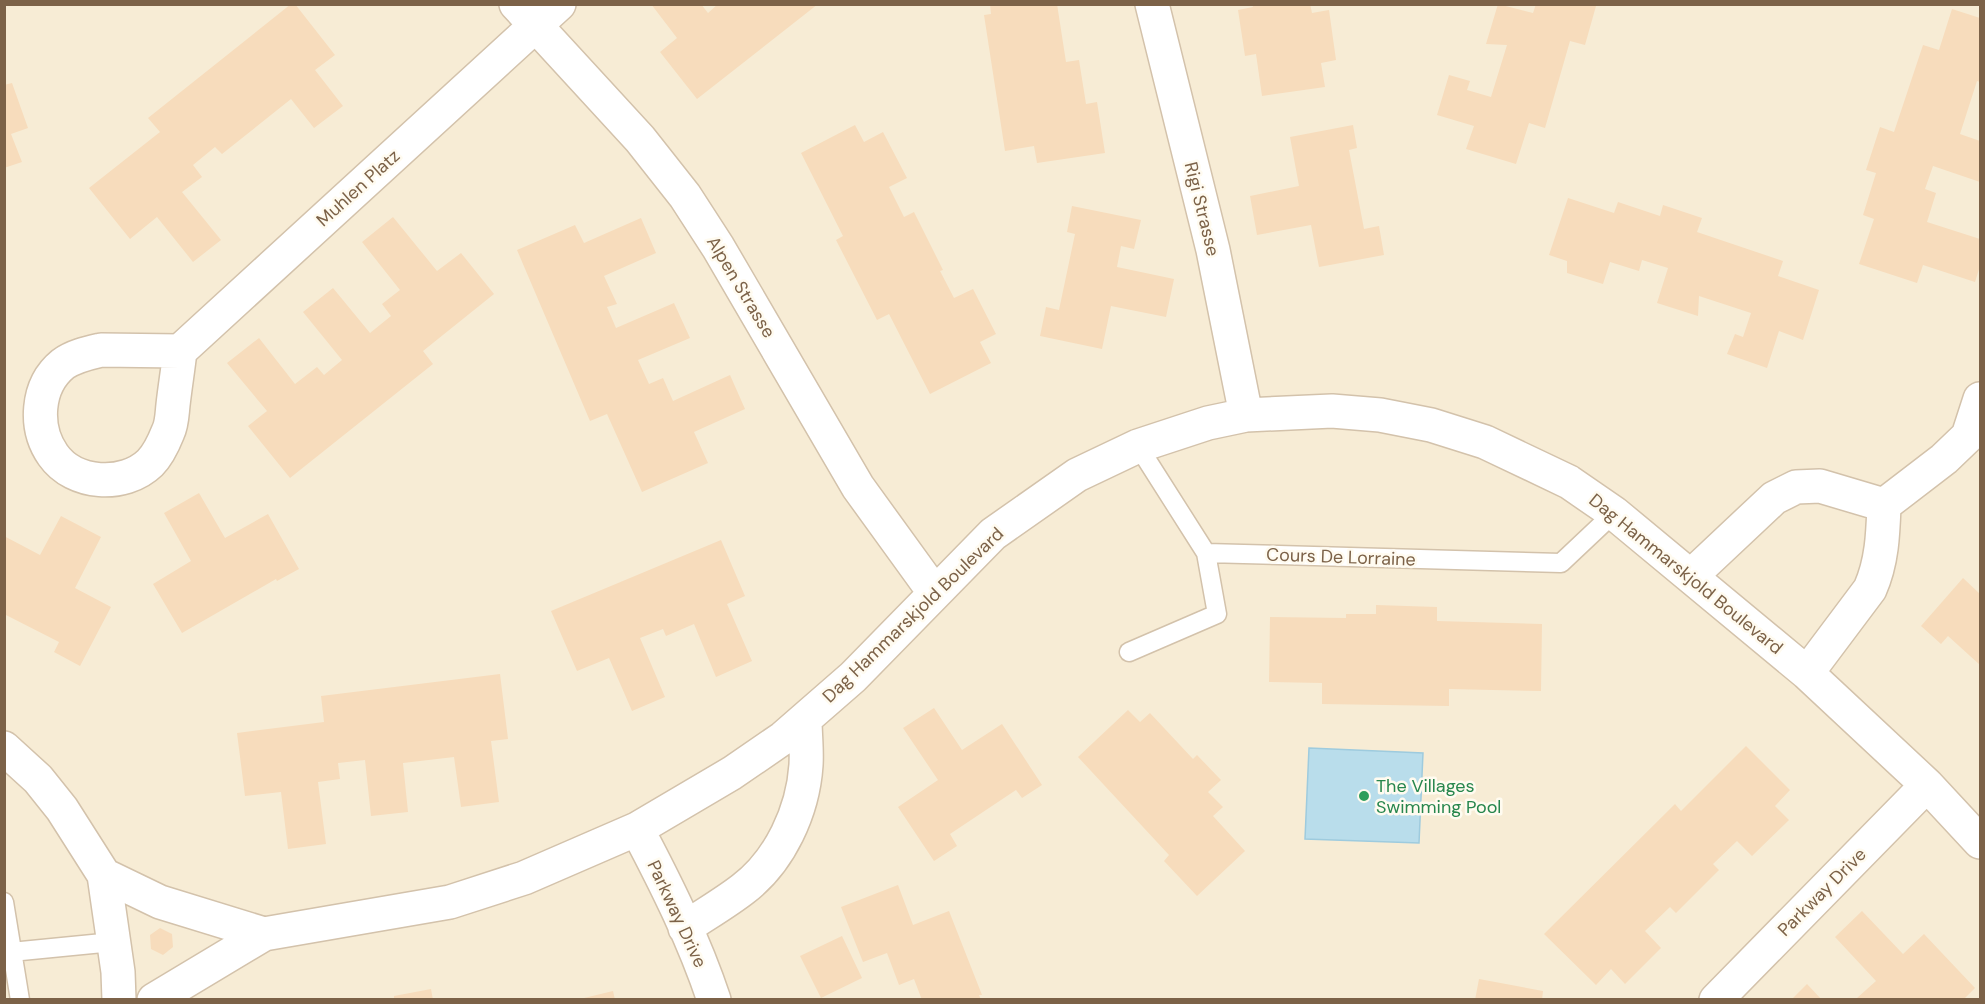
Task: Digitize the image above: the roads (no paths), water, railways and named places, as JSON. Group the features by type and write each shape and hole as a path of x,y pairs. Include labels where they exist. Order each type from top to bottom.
{"street":[{"name":"Muhlen Platz","path":"180,351 526,15 559,4"},
{"name":"Rigi Strasse","path":"1152,4 1213,250 1246,415"},
{"name":"Alpen Strasse","path":"526,15 640,139 685,196 718,247 858,488 934,592"},
{"path":"101,350 180,351 170,429 150,463 135,473 112,480 88,479 66,468 53,455 42,433 39,414 42,395 51,378 63,364 82,354 101,350"},
{"path":"1884,504 1944,459 1974,442 1980,399"},
{"name":"Dag Hammarskjold Boulevard","path":"154,999 264,934 450,902 525,878 638,829 732,773 783,738 854,677 934,592 993,534 1077,475 1138,446 1208,423 1246,415 1332,411 1380,415 1431,425 1485,442 1569,482 1614,513 1807,673 1927,785 1980,842"},
{"path":"1690,576 1774,498 1796,488 1820,486 1884,504"},
{"path":"1807,673 1873,583 1883,542 1884,504"},
{"path":"685,928 745,888 773,860 789,832 800,798 806,766 805,719"},
{"path":"4,748 38,779 62,809 104,875 118,972 119,999"},
{"name":"Parkway Drive","path":"1716,999 1927,785"},
{"name":"Parkway Drive","path":"638,829 667,886 714,999"},
{"name":"Dag Hammarskjold Boulevard","path":"104,875 159,902 264,934"}],"lane":[{"path":"1129,652 1217,614 1206,553 1138,446"},
{"name":"Cours De Lorraine","path":"1206,553 1561,563 1614,513"},
{"path":"4,902 20,999"},
{"path":"11,952 113,942"}],"water":[{"name":"The Villages Swimming Pool","path":"1309,748 1423,753 1419,843 1305,839"}],"place":[{"name":"The Villages Swimming Pool","path":"1364,796"}]}
